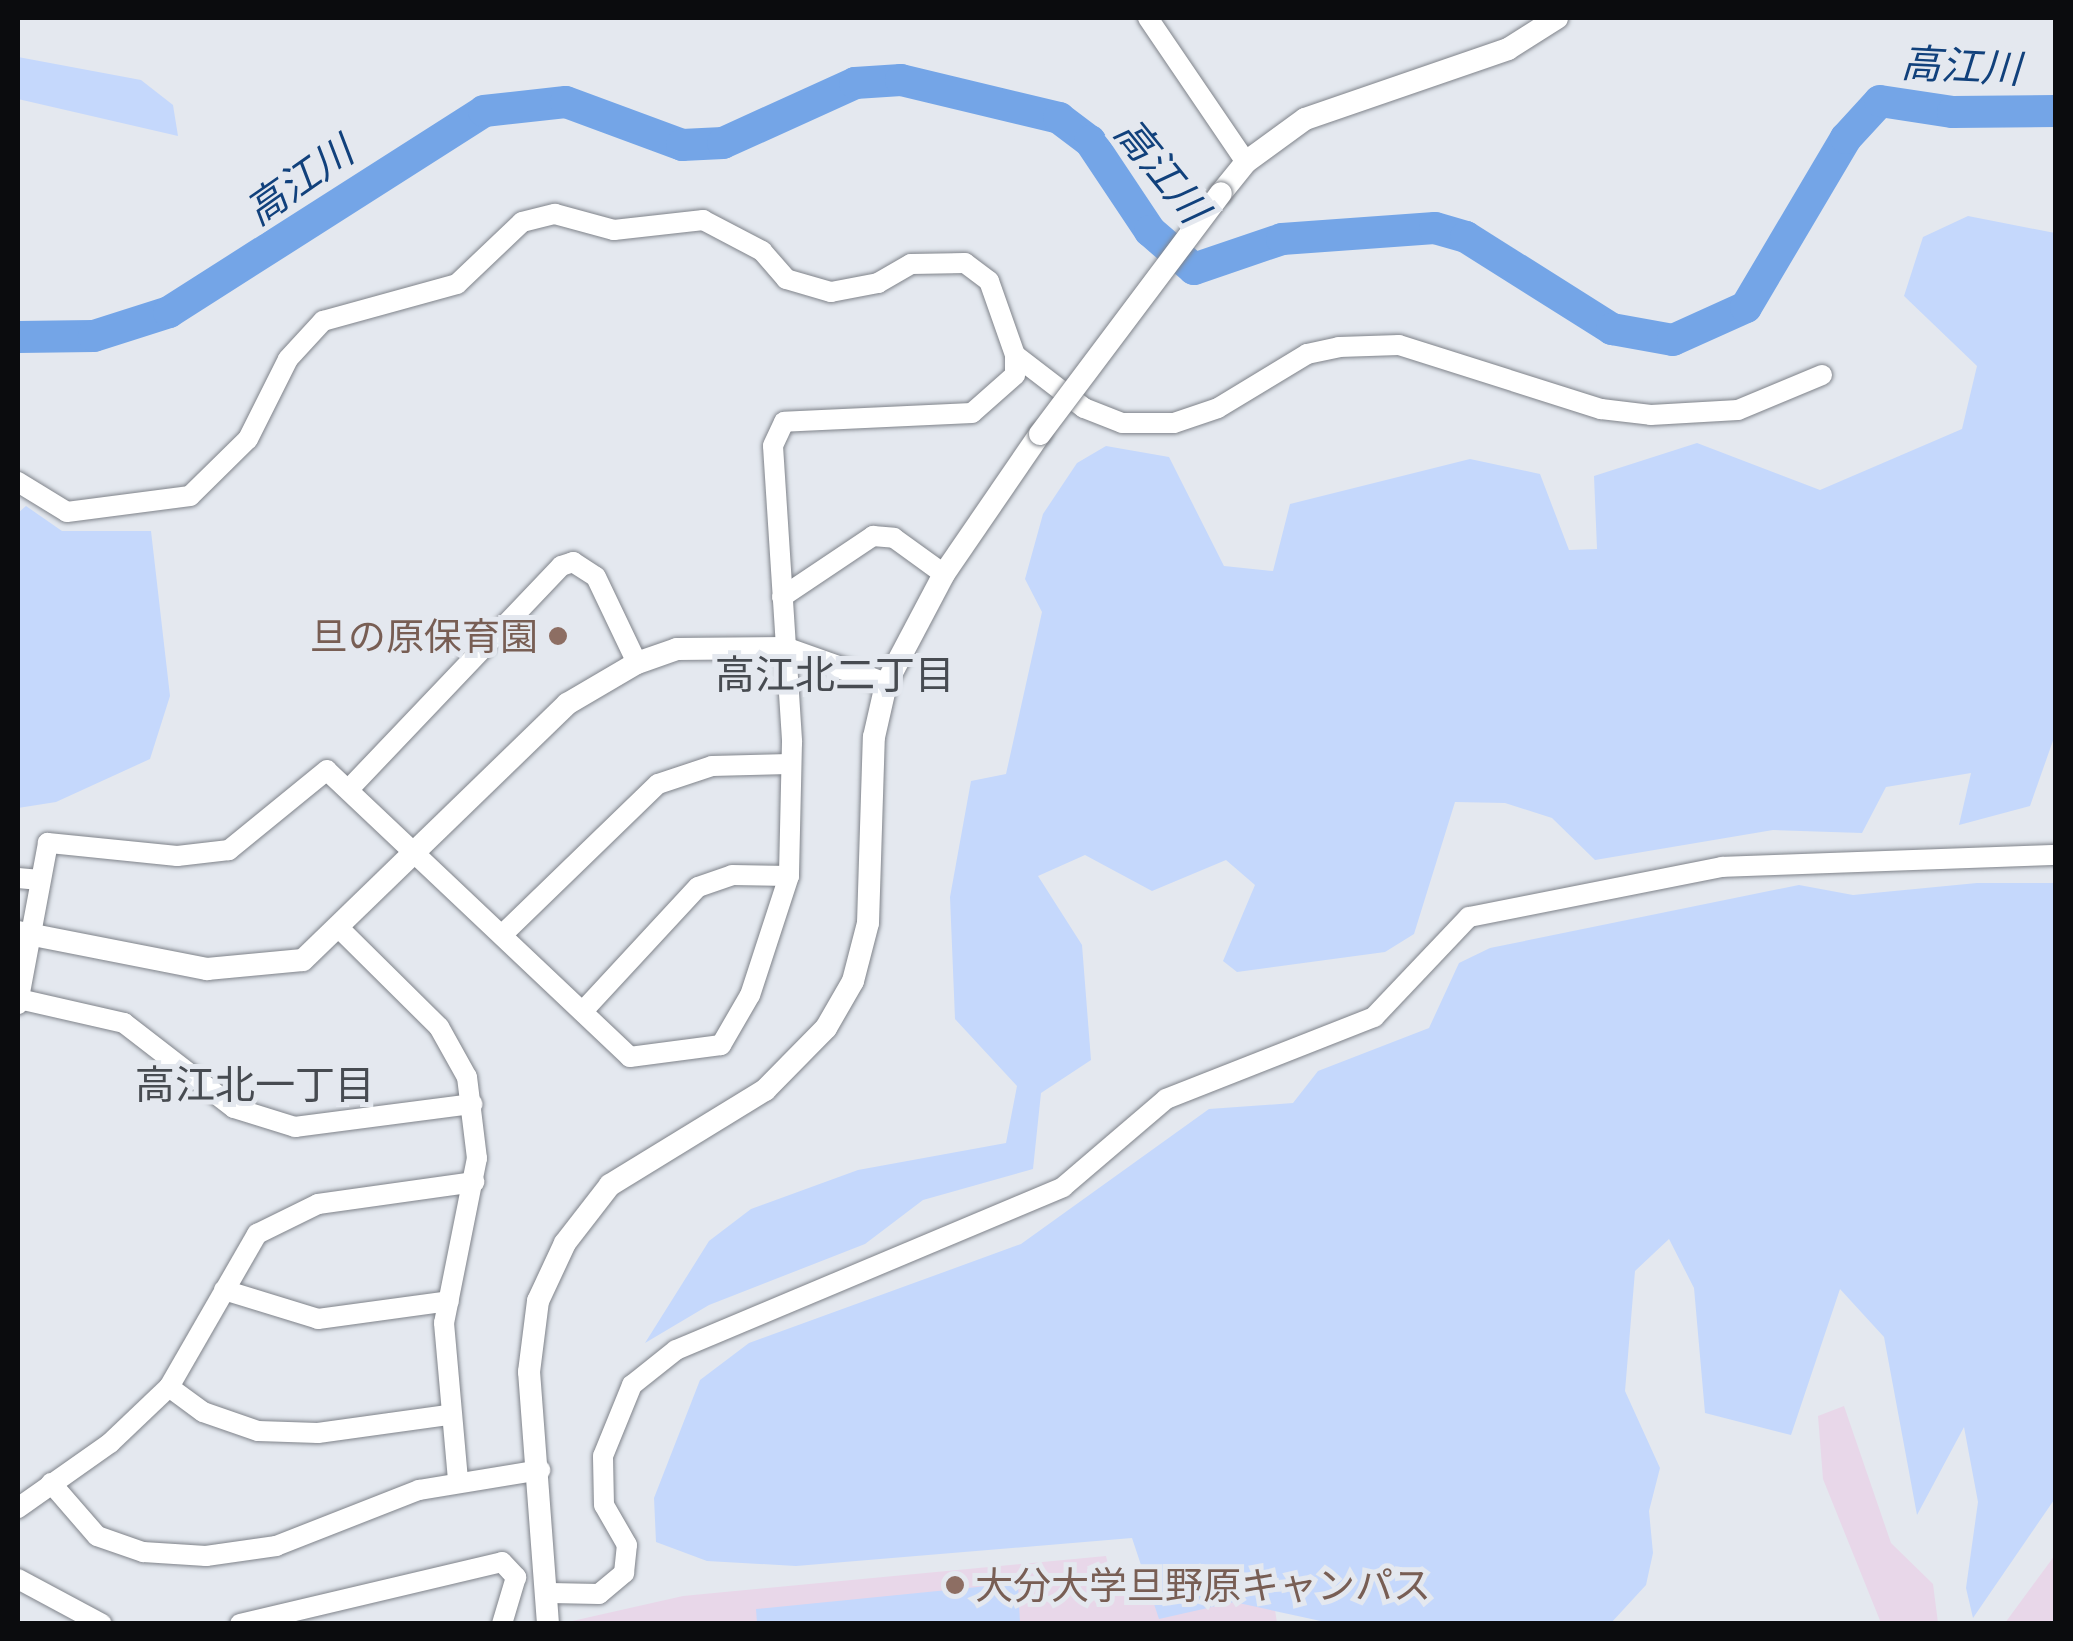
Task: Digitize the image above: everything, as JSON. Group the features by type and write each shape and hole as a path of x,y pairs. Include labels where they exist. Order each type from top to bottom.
{"street":[{"path":"1148,18 1246,162"},
{"path":"548,1624 550,1593 529,1372 538,1301 564,1243 610,1185 766,1090 826,1028 853,981 868,923 874,736 886,684 944,574 1040,434 1246,162 1305,119 1508,49 1557,18"},
{"path":"18,482 67,512 190,496 248,439 288,359 323,321 456,284 522,222 554,214 614,230 703,220 733,230 786,279 832,292 878,284 911,264 965,263 990,281 1016,355 1015,374 972,413 784,422 774,446 785,648 789,876 750,994 721,1045 630,1058 421,852 327,770 229,850 177,856 48,843 23,932 18,1001 124,1023 234,1108 295,1127 473,1104"},
{"path":"1016,355 1084,408 1122,422 1174,424 1218,408 1306,354 1339,347 1399,345 1601,409 1651,415 1738,410 1822,375"},
{"path":"782,597 873,536 894,538 944,574"},
{"path":"348,789 561,566 573,562 596,576 637,663"},
{"path":"23,932 239,970 304,960 341,930 567,704 637,663 677,649 785,648 886,684"},
{"path":"504,933 658,784 712,766 789,764"},
{"path":"550,1593 599,1594 624,1573 627,1545 604,1505 603,1456 632,1386 676,1350 1063,1188 1166,1098 1374,1017 1470,917 1722,868 2056,855"},
{"path":"584,1011 698,887 732,875 789,876"},
{"path":"18,878 40,880"},
{"path":"341,930 455,1048 473,1104 474,1182 449,1300 448,1415 458,1481"},
{"path":"18,1508 169,1387 257,1234 292,1211 474,1182"},
{"path":"224,1290 318,1318 449,1300"},
{"path":"169,1387 203,1412 258,1432 318,1433 448,1415"},
{"path":"52,1483 97,1536 143,1552 206,1556 276,1546 458,1481 540,1470"},
{"path":"240,1624 502,1562 516,1577 502,1624"},
{"path":"18,1579 102,1624"}],"shaded area":[{"path":"18,57 141,80 173,105 178,136 18,99"},
{"path":"1968,216 2055,233 2056,732 2030,806 1959,825 1971,773 1886,787 1862,833 1773,830 1595,860 1552,818 1505,803 1455,802 1414,934 1385,952 1237,972 1223,961 1255,885 1226,860 1152,891 1085,855 1038,876 1082,945 1091,1060 1041,1093 1033,1169 923,1200 865,1244 709,1305 645,1343 709,1241 751,1209 858,1170 1006,1143 1017,1086 955,1019 950,897 971,781 1006,774 1042,612 1025,579 1043,514 1077,463 1106,446 1169,457 1224,566 1273,571 1290,504 1470,459 1540,474 1569,550 1597,549 1594,476 1697,443 1820,490 1962,429 1977,366 1904,296 1923,237"},
{"path":"26,506 62,531 151,531 170,696 150,759 56,802 18,808 18,513"},
{"path":"1977,883 2055,883 2056,1497 1973,1618 1966,1588 1978,1502 1964,1427 1917,1515 1884,1337 1840,1289 1791,1435 1705,1413 1694,1288 1669,1239 1635,1271 1625,1391 1660,1468 1649,1511 1653,1553 1646,1585 1611,1623 1330,1623 1234,1602 1159,1619 1132,1538 796,1566 707,1561 656,1542 654,1498 700,1380 749,1343 1021,1244 1209,1109 1293,1103 1318,1071 1429,1028 1459,963 1490,948 1799,885 1853,895"},
{"path":"1844,1406 1891,1543 1933,1584 1938,1623 1881,1623 1823,1479 1818,1416"},
{"path":"2055,1555 2055,1623 2005,1623"},
{"name":"大分大学旦野原キャンパス","path":"1106,1556 1115,1593 1270,1577 1277,1623 559,1624 683,1596"},
{"path":"1018,1583 1020,1623 757,1623 756,1609"}],"waterway":[{"name":"高江川","path":"18,337 94,336 169,312 484,111 566,102 682,145 723,143 855,83 901,80 1059,118 1090,141 1150,231 1194,269 1282,239 1435,228 1466,237 1612,329 1673,340 1746,307 1846,138 1880,101 1953,112 2056,111"}],"place":[{"name":"旦の原保育園","path":"558,636"},
{"name":"大分大学旦野原キャンパス","path":"955,1585"}],"district":[{"name":"高江北二丁目","path":"835,673"},
{"name":"高江北一丁目","path":"255,1083"}]}
